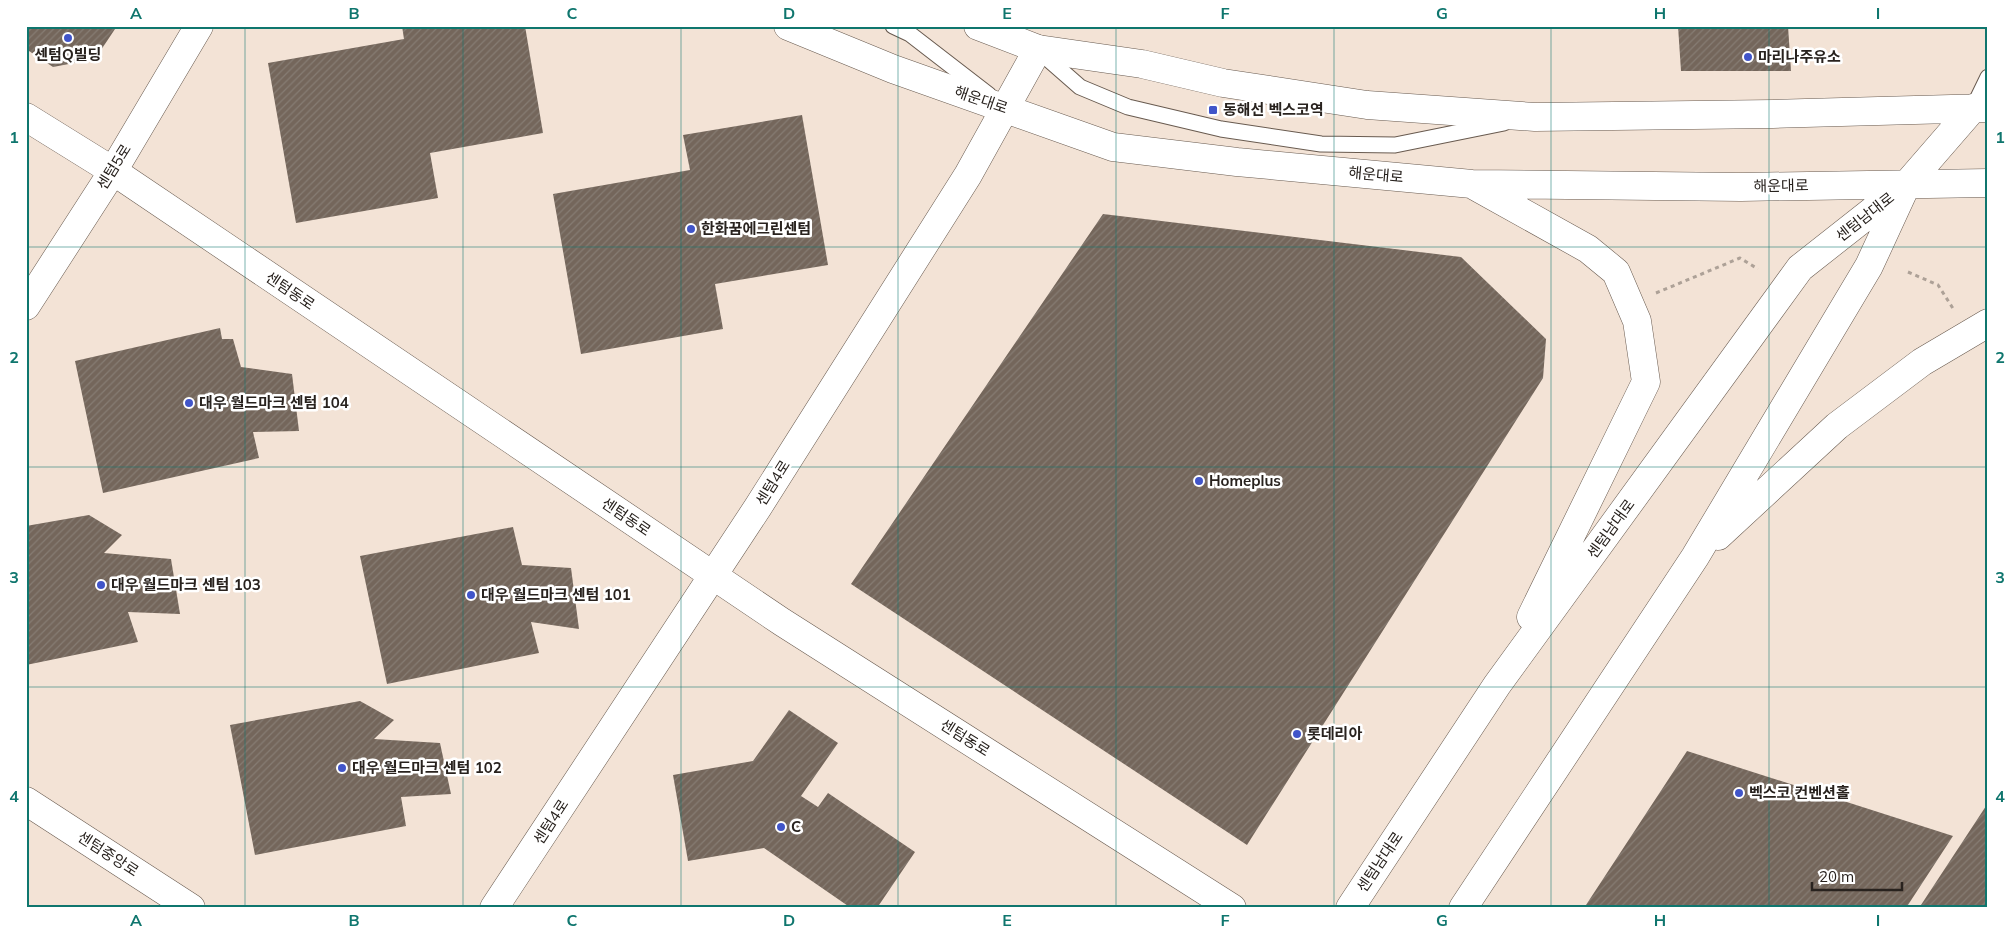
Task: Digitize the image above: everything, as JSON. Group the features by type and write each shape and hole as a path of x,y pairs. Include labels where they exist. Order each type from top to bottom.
{"main road":[{"name":"센텀5로","path":"26,306 113,171 199,26"},
{"name":"해운대로","path":"788,26 893,69 1114,147 1237,162 1472,184 1741,187 1988,183"},
{"path":"978,26 1038,49 1142,64 1223,83 1367,105 1535,117 1773,114 1980,108"},
{"name":"센텀4로","path":"494,908 713,576 968,175 1038,49"},
{"name":"센텀남대로","path":"1350,908 1498,685 1800,268 1908,183 1980,108"},
{"name":"센텀동로","path":"26,116 113,171 782,622 1232,908"},
{"name":"센텀남대로","path":"1462,908 1695,558 1869,266 1908,183"},
{"path":"1472,184 1588,249 1616,272 1637,320 1646,382 1498,685"},
{"path":"1695,558 1837,426 1922,362 1988,323"},
{"name":"센텀중앙로","path":"26,801 191,908"}],"lane":[{"path":"893,26 910,34 1006,109"},
{"path":"1038,49 1080,87 1128,107 1221,130 1321,144 1395,145 1535,117"},
{"path":"1980,108 1988,77"}],"path":[{"path":"1652,295 1740,258 1758,269"},
{"path":"1908,272 1938,286 1959,317"}],"building":[{"name":"센텀Q빌딩","path":"26,26 117,26 95,59 53,67 26,49"},
{"path":"402,26 525,26 543,133 430,153 438,198 296,223 268,63 404,39"},
{"path":"1678,26 1788,26 1791,71 1681,71"},
{"name":"한화꿈에그린센텀","path":"802,115 828,265 715,284 723,329 581,354 553,194 690,170 683,135"},
{"name":"Homeplus","path":"1103,214 1461,257 1546,339 1543,378 1247,845 851,584"},
{"name":"대우 월드마크 센텀 104","path":"220,328 222,339 233,339 241,367 292,374 299,431 253,432 259,458 103,493 75,361"},
{"name":"대우 월드마크 센텀 103","path":"89,515 122,535 104,553 171,559 180,614 128,612 138,642 26,665 26,526"},
{"name":"대우 월드마크 센텀 101","path":"513,527 522,565 571,568 579,629 531,622 539,653 387,684 360,556"},
{"name":"대우 월드마크 센텀 102","path":"360,701 394,720 374,739 440,743 451,794 401,797 406,826 255,855 230,725"},
{"name":"C","path":"789,710 838,743 801,796 818,807 828,793 915,852 877,908 851,908 764,848 688,861 673,775 753,761"},
{"name":"벡스코 컨벤션홀","path":"1687,751 1953,836 1906,908 1584,908"},
{"path":"1988,803 1988,908 1919,908"}],"place":[{"name":"센텀Q빌딩","path":"68,38"},
{"name":"마리나주유소","path":"1748,57"},
{"name":"동해선 벡스코역","path":"1213,110"},
{"name":"한화꿈에그린센텀","path":"691,229"},
{"name":"대우 월드마크 센텀 104","path":"189,403"},
{"name":"Homeplus","path":"1199,481"},
{"name":"대우 월드마크 센텀 103","path":"101,585"},
{"name":"대우 월드마크 센텀 101","path":"471,595"},
{"name":"롯데리아","path":"1297,734"},
{"name":"대우 월드마크 센텀 102","path":"342,768"},
{"name":"벡스코 컨벤션홀","path":"1739,793"},
{"name":"C","path":"781,827"}]}
